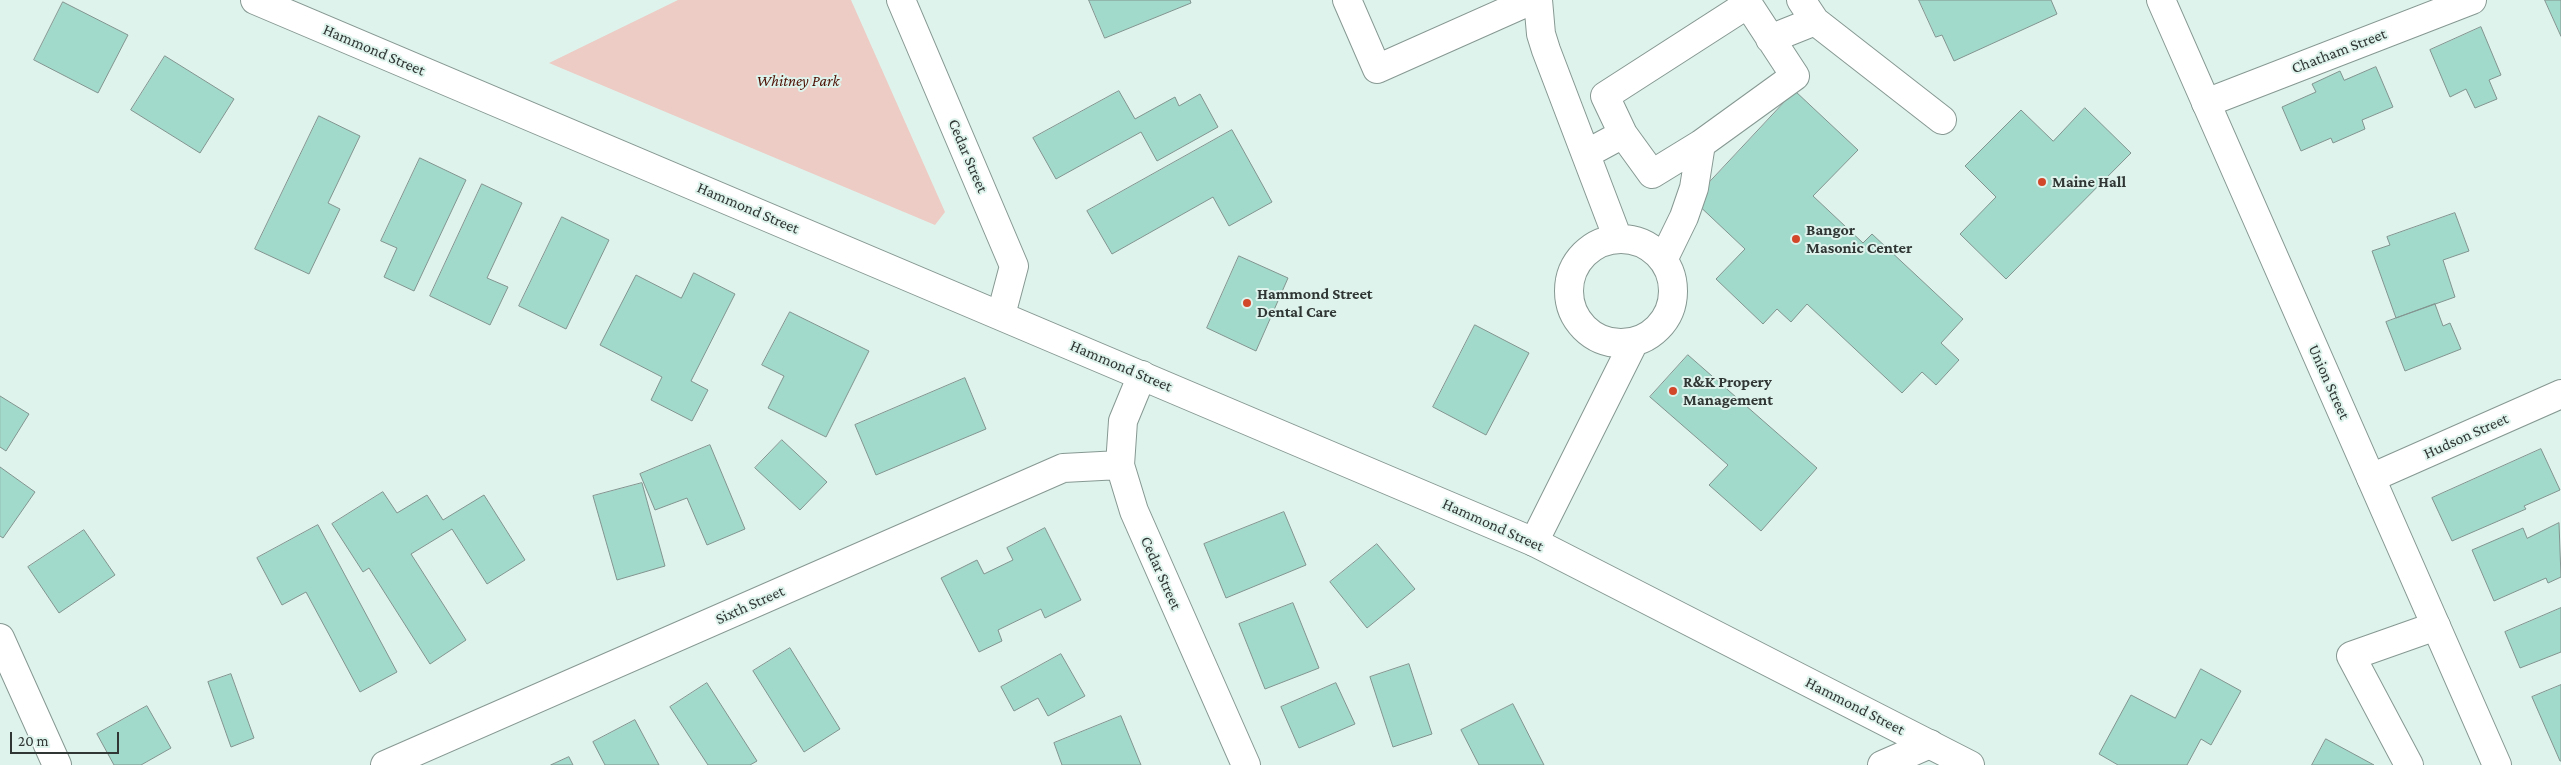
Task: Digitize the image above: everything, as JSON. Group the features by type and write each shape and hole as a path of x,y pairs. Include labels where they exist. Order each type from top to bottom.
{"main road":[{"name":"Hammond Street","path":"255,0 1534,542 1970,765"},
{"name":"Cedar Street","path":"901,0 1014,266 1002,315"},
{"path":"1347,0 1376,70 1532,0"},
{"path":"1538,0 1541,34 1618,239"},
{"name":"Union Street","path":"2161,0 2497,765"},
{"name":"Chatham Street","path":"2206,103 2472,0"},
{"path":"1748,4 1795,76 1701,144 1652,174 1623,134 1605,96 1748,4"},
{"path":"1770,39 1808,10 1942,120"},
{"path":"1586,154 1623,134"},
{"path":"1663,260 1684,217 1694,188 1701,144"},
{"path":"1618,239 1635,241 1651,248 1663,260 1671,275 1674,292 1671,309 1662,324 1650,335 1634,342 1617,343 1600,339 1586,330 1575,316 1569,299 1570,282 1576,265 1587,252 1601,243 1618,239"},
{"path":"1534,542 1634,342"},
{"name":"Cedar Street","path":"1142,375 1123,421 1120,465 1134,511 1246,765"},
{"name":"Hudson Street","path":"2371,478 2561,394"},
{"name":"Sixth Street","path":"385,765 1063,468 1120,465"},
{"path":"2409,765 2351,656 2436,626"},
{"path":"0,638 57,765"},
{"path":"1882,765 1930,744"}],"green space":[{"name":"Whitney Park","path":"678,0 851,0 945,212 935,225 549,63"}],"building":[{"path":"1089,0 1190,0 1191,3 1105,38"},
{"path":"1919,0 2051,0 2057,14 1954,61 1942,35 1936,37"},
{"path":"2545,0 2561,0 2561,36"},
{"path":"63,2 128,35 98,93 34,60"},
{"path":"2481,27 2501,75 2489,80 2497,99 2475,108 2466,89 2450,97 2430,50"},
{"path":"165,56 234,99 200,153 131,110"},
{"path":"2376,67 2393,107 2362,120 2365,129 2333,143 2331,138 2301,151 2282,107 2316,92 2312,84 2340,71 2344,80"},
{"path":"1119,91 1135,119 1175,97 1179,106 1200,94 1218,127 1157,161 1141,132 1056,179 1033,138"},
{"name":"Bangor Masonic Center","path":"1795,91 1858,150 1813,196 1863,243 1872,234 1963,319 1941,343 1959,360 1936,385 1922,372 1902,393 1807,304 1791,322 1777,309 1763,324 1716,279 1745,249 1693,200"},
{"name":"Maine Hall","path":"2085,108 2131,153 2006,279 1960,234 1996,197 1965,166 2021,110 2053,141"},
{"path":"319,116 360,136 328,203 340,209 309,274 255,249"},
{"path":"1232,130 1272,202 1229,226 1213,197 1112,254 1087,211"},
{"path":"420,158 466,180 414,291 384,277 397,248 381,241"},
{"path":"482,184 522,203 487,278 508,287 490,325 430,296"},
{"path":"2455,213 2469,251 2443,260 2455,297 2396,318 2372,251 2390,245 2387,237"},
{"path":"562,217 609,240 566,329 519,306"},
{"name":"Hammond Street Dental Care","path":"1239,256 1288,278 1256,351 1207,328"},
{"path":"694,273 735,294 691,381 708,390 692,421 651,400 662,377 600,345 636,275 681,298"},
{"path":"2435,304 2443,326 2450,323 2461,349 2405,371 2386,322"},
{"path":"790,312 869,351 826,437 768,408 784,376 762,365"},
{"path":"1475,325 1529,353 1486,435 1433,407"},
{"path":"1688,355 1817,468 1761,531 1709,485 1728,465 1650,397"},
{"path":"965,378 986,429 876,475 855,425"},
{"path":"0,396 29,414 6,451 0,447"},
{"path":"782,440 827,482 800,510 755,468"},
{"path":"710,445 745,529 707,545 687,498 655,510 640,474"},
{"path":"2541,449 2560,490 2524,506 2526,509 2452,541 2432,498"},
{"path":"0,467 35,492 3,538 0,536"},
{"path":"642,483 665,566 617,580 593,496"},
{"path":"383,492 397,513 427,495 443,520 484,495 525,560 487,584 452,529 411,554 466,640 430,664 369,568 363,572 332,524"},
{"path":"1284,512 1306,565 1226,598 1204,544"},
{"path":"2559,523 2561,577 2548,583 2546,578 2494,601 2472,550 2523,528 2527,538"},
{"path":"318,525 397,672 360,692 306,592 282,605 257,558"},
{"path":"1045,528 1081,600 1045,618 1041,609 998,630 1002,641 979,652 941,578 977,560 984,574 1013,560 1007,548"},
{"path":"84,530 115,575 59,613 28,567"},
{"path":"1377,544 1415,589 1367,628 1330,582"},
{"path":"1293,603 1319,668 1265,689 1239,624"},
{"path":"2561,608 2561,652 2520,668 2505,632"},
{"path":"790,648 840,729 804,752 753,671"},
{"path":"1061,654 1085,696 1048,716 1038,698 1014,711 1001,687"},
{"path":"1409,664 1432,734 1393,747 1370,677"},
{"path":"2201,669 2241,691 2211,745 2201,739 2187,765 2118,765 2099,754 2131,695 2175,718"},
{"path":"231,674 254,738 231,747 208,682"},
{"path":"707,683 757,761 750,765 708,765 670,707"},
{"path":"1336,683 1355,724 1299,748 1281,707"},
{"path":"2561,685 2561,761 2560,761 2532,697"},
{"path":"1513,704 1544,765 1479,765 1461,730"},
{"path":"147,706 171,748 141,765 114,765 97,734"},
{"path":"1121,716 1141,765 1062,765 1054,743"},
{"path":"635,720 659,765 605,765 593,742"},
{"path":"2326,739 2374,765 2312,765"},
{"path":"569,757 573,765 551,765"}],"place":[{"name":"Maine Hall","path":"2042,182"},
{"name":"Bangor Masonic Center","path":"1796,239"},
{"name":"Hammond Street Dental Care","path":"1247,303"},
{"name":"R&K Propery Management","path":"1673,391"}]}
